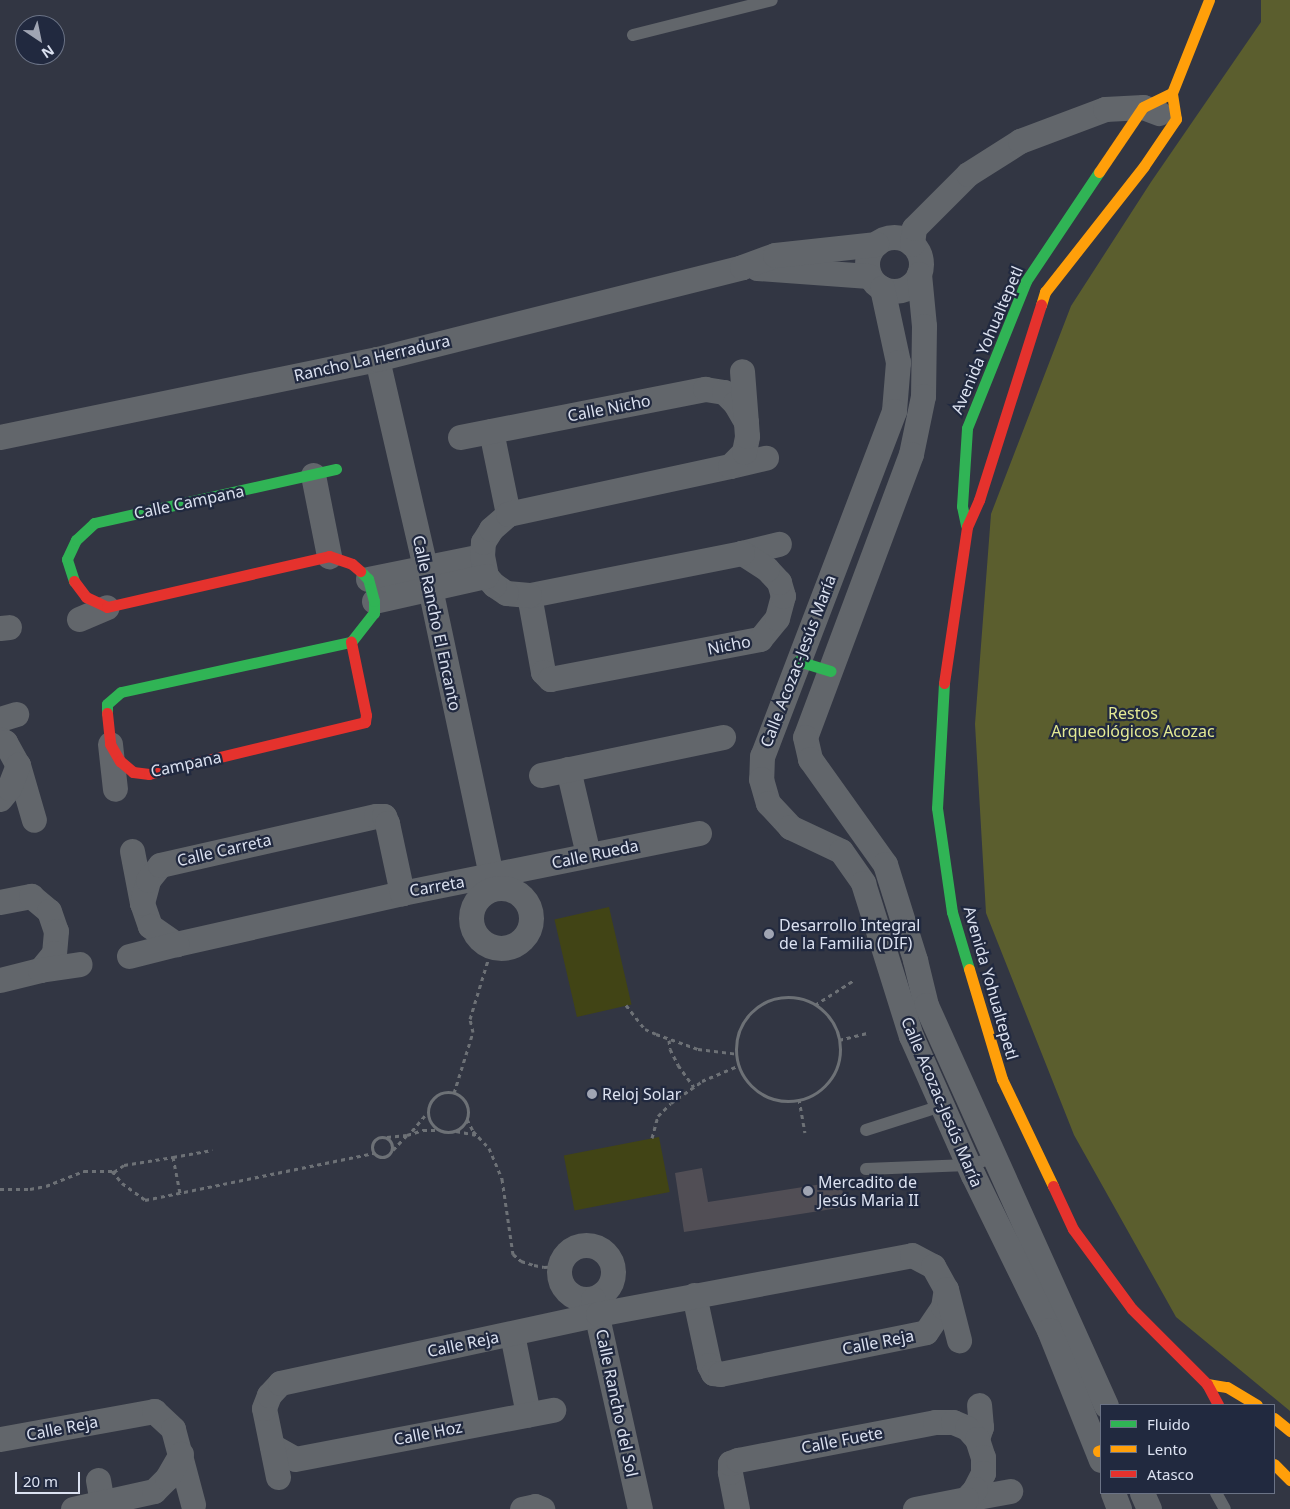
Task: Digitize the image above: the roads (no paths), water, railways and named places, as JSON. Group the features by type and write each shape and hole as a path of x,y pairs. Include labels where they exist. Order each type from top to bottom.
{"main road":[{"path":"1176,119 1172,93 1209,0"},
{"path":"1143,107 1172,93"},
{"name":"Avenida Yohualtepetl","path":"967,527 962,506 967,428 1026,281 1143,107"},
{"name":"Avenida Yohualtepetl","path":"1176,119 1144,166 1046,292 979,500 967,527 941,700 937,808 952,912 1002,1079 1073,1229 1132,1308 1207,1384 1217,1404"},
{"path":"1026,281 1046,292"},
{"name":"Calle Campana","path":"107,607 86,597 76,586 67,559 76,540 94,523 325,472"},
{"path":"107,607 329,556 352,564 371,589 374,613 351,642"},
{"name":"Campana","path":"351,642 366,714 365,722 149,774 133,772 120,761 110,744 106,722 107,704 121,692 351,642"},
{"path":"798,661 830,671"},
{"path":"1207,1384 1227,1387 1254,1404"},
{"path":"1275,1419 1290,1431"},
{"path":"1282,1472 1290,1461"}],"street":[{"path":"912,244 914,228 968,174 1020,141 1105,109 1143,107 1176,119"},
{"path":"898,237 912,244 920,256 919,274 910,286 901,291 875,282 866,264 870,251 876,244 888,238 898,237"},
{"name":"Rancho La Herradura","path":"0,437 377,359 742,266 775,255 876,244"},
{"name":"Rancho La Herradura","path":"742,266 875,282"},
{"name":"Calle Acozac-Jesús María","path":"919,274 924,326 923,396 911,454 805,737 810,760 885,864 915,960 926,1005 1106,1404"},
{"name":"Calle Acozac-Jesús María","path":"875,282 898,362 894,411 762,756 761,779 768,802 790,827 841,851 863,883 910,1036 968,1165 1049,1330 1100,1454"},
{"name":"Calle Rancho El Encanto","path":"377,359 428,579 492,882"},
{"path":"730,466 744,452 747,436 742,371"},
{"name":"Calle Nicho","path":"460,437 705,389 724,392 736,403 746,422"},
{"path":"491,431 508,514"},
{"path":"766,458 508,514 491,529 483,542 484,566 506,593 529,595 779,544"},
{"name":"Calle Campana","path":"325,472 329,556"},
{"name":"Nicho","path":"529,595 543,672 550,680 760,640 777,618 783,596 779,582 767,569 742,553"},
{"path":"371,589 428,579 484,566"},
{"path":"79,619 107,607"},
{"path":"542,775 723,737"},
{"path":"0,739 5,742 18,765 34,820"},
{"path":"110,744 115,789"},
{"path":"0,799 9,788 18,765"},
{"path":"568,769 588,854"},
{"name":"Calle Carreta","path":"142,903 148,880 160,865 376,816 384,816"},
{"name":"Carreta","path":"384,816 402,893 492,882"},
{"name":"Calle Rueda","path":"492,882 588,854 699,833"},
{"path":"132,850 142,903 150,926 176,944"},
{"path":"492,882 517,891 524,898 532,915 528,933 522,940 512,946 492,947 475,934 471,913 481,895 492,882"},
{"path":"129,956 402,893"},
{"path":"0,902 31,896 49,910 56,931 54,953 40,970"},
{"path":"0,980 40,970 80,964"},
{"path":"586,1245 604,1251 613,1268 613,1277 595,1306 566,1290 559,1274 563,1258 577,1246 586,1245"},
{"name":"Calle Reja","path":"278,1477 264,1408 269,1395 280,1383 512,1334 595,1306 891,1269 912,1255 933,1266 946,1289 960,1340"},
{"name":"Calle Reja","path":"694,1295 709,1364 713,1373 720,1374 906,1326 926,1332 943,1307 946,1289"},
{"name":"Calle Rancho del Sol","path":"595,1306 640,1509"},
{"path":"512,1334 528,1414"},
{"path":"915,1509 951,1495 975,1489 983,1473 980,1448 979,1405"},
{"name":"Calle Reja","path":"0,1439 93,1432 154,1410 173,1429 181,1454"},
{"name":"Calle Hoz","path":"269,1436 295,1459 554,1410"},
{"name":"Calle Fuete","path":"737,1509 730,1463 738,1460 921,1434 935,1422 953,1422 967,1428 980,1448"},
{"path":"73,1509 100,1491 154,1491 167,1478 181,1454"},
{"path":"181,1454 193,1504"},
{"path":"951,1495 1010,1491"},
{"path":"1113,1494 1119,1509"},
{"path":"1142,1494 1149,1509"},
{"path":"522,1509 535,1506 542,1509"}],"lane":[{"path":"633,35 772,0"},
{"path":"866,1130 942,1106"},
{"path":"866,1169 968,1165 996,1158"},
{"path":"1217,1494 1225,1509"}],"place":[{"name":"Desarrollo Integral de la Familia (DIF)","path":"769,934"},
{"name":"Reloj Solar","path":"592,1094"},
{"name":"Mercadito de Jesús Maria II","path":"808,1191"}],"park label":[{"name":"Restos Arqueológicos Acozac","path":"1133,722"}]}
